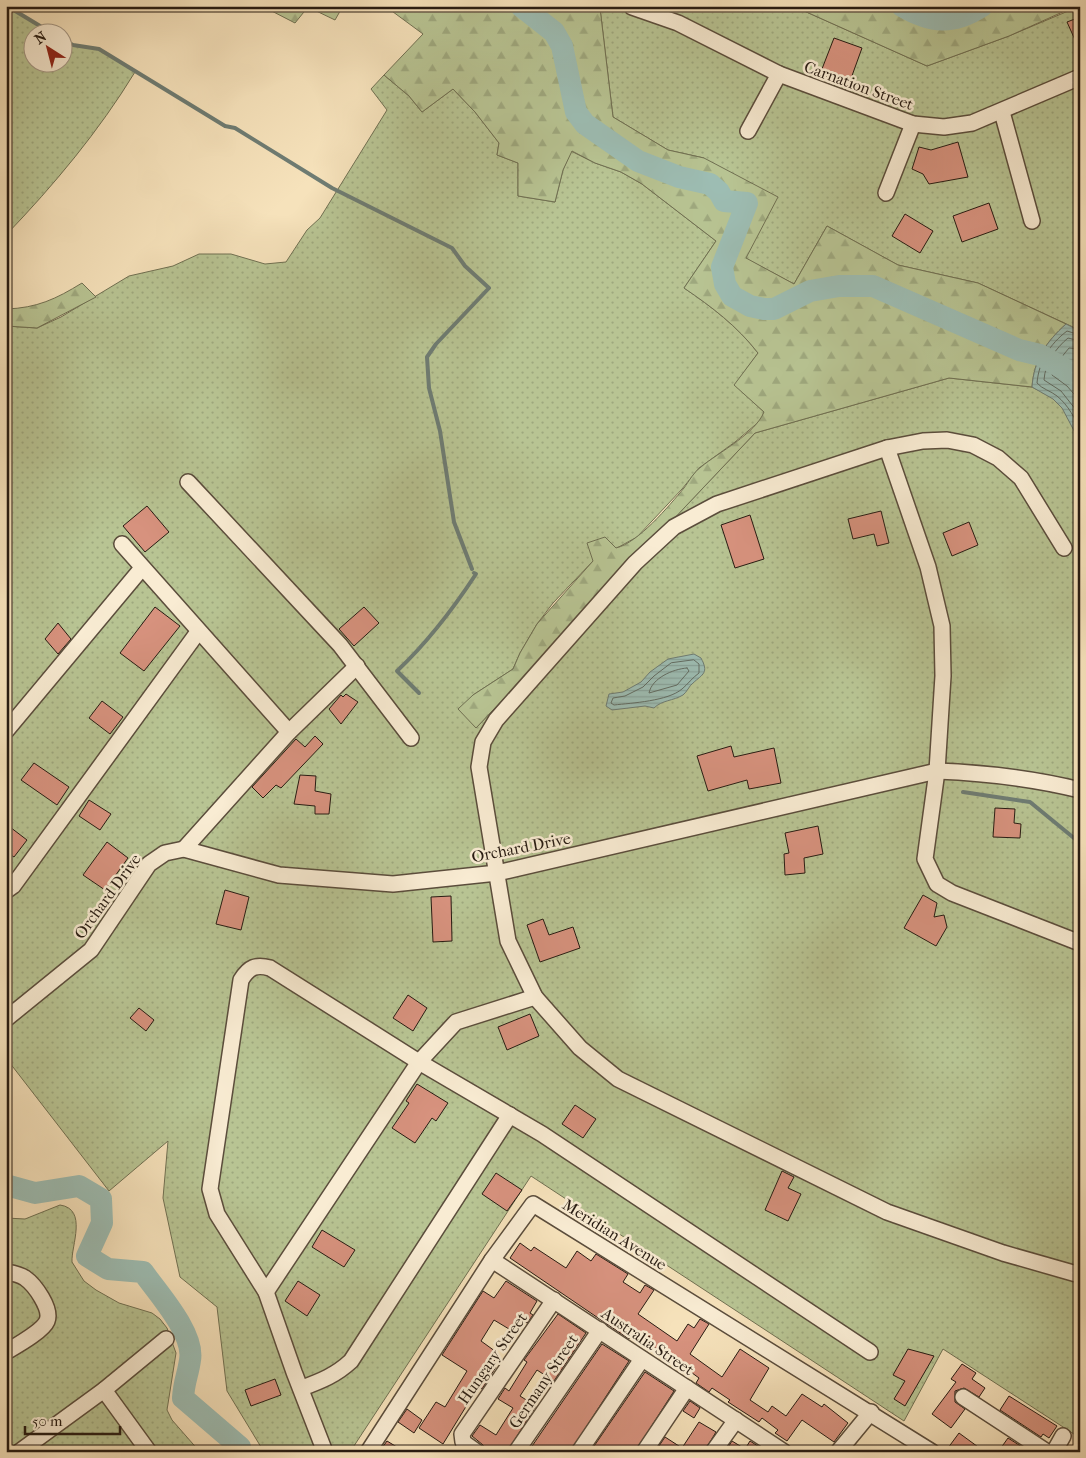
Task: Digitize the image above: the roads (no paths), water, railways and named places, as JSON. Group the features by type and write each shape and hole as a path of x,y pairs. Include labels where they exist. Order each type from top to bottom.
{"street":[{"name":"Carnation Street","path":"632,7 678,23 779,74 913,124 944,127 972,123 1002,112 1080,76"},
{"path":"748,131 779,74"},
{"path":"1002,112 1032,221"},
{"path":"886,193 913,124"},
{"path":"1064,548 1021,478 998,458 973,445 947,440 923,441 887,448 717,504 674,527 635,563 496,720 483,742 479,767 508,941 534,997 580,1048 618,1078 887,1212 1003,1254 1080,1275"},
{"path":"887,448 928,567 942,626 943,676 937,771 925,859 937,884 952,893 1080,943"},
{"path":"188,482 340,645 411,738"},
{"path":"122,544 198,632 289,732"},
{"path":"6,731 142,568"},
{"path":"6,891 13,886 198,632"},
{"path":"184,849 289,732 357,666"},
{"name":"Orchard Drive","path":"7,1016 90,950 149,864 165,853 184,849 279,875 393,884 497,873 937,771 989,773 1040,780 1080,790"},
{"path":"325,1452 266,1292 217,1214 210,1189 241,980 246,972 253,967 262,966 270,968 419,1062 510,1115 870,1352"},
{"path":"266,1292 419,1062 456,1022 534,997"},
{"path":"302,1388 323,1381 339,1372 351,1361 510,1115"},
{"name":"Meridian Avenue","path":"368,1452 492,1260 533,1204 871,1412 925,1450"},
{"name":"Australia Street","path":"492,1260 736,1420 778,1450"},
{"path":"6,1272 20,1275 28,1280 45,1305 48,1316 44,1326 6,1352"},
{"name":"Hungary Street","path":"477,1452 463,1442 462,1434 554,1300"},
{"name":"Germany Street","path":"516,1452 600,1330"},
{"path":"19,1452 40,1446 166,1339"},
{"path":"579,1452 642,1359"},
{"path":"644,1452 687,1388"},
{"path":"104,1390 149,1452"},
{"path":"963,1397 1047,1452"},
{"path":"838,1452 871,1412"},
{"path":"713,1452 736,1420"},
{"path":"1054,1452 1063,1436"}],"water":[{"path":"1066,324 1080,331 1080,442 1062,408 1053,399 1032,387 1035,368 1042,352"},
{"path":"694,654 701,658 705,670 683,695 661,703 654,708 645,706 612,710 606,706 609,694 623,692 641,682 650,672 668,659"}],"waterway":[{"path":"7,6 33,22"},
{"path":"521,6 554,32 562,46 576,112 585,124 638,161 679,177 710,184 719,192 724,201 747,203 722,267 725,284 732,296 750,306 774,309 810,291 839,286 873,286 1019,350 1040,355 1080,378"},
{"path":"902,6 923,16 942,20 961,16 982,6"},
{"path":"72,44 99,49 225,126 235,128 332,188 452,248 465,266 489,288 436,344 427,357 429,388 440,431 454,522 472,569"},
{"path":"419,693 397,671 439,625 476,574 474,573"},
{"path":"963,792 1030,802 1080,843"},
{"path":"6,1185 35,1193 79,1186 101,1199 102,1223 87,1256 108,1269 143,1272 166,1302 187,1338 190,1360 183,1398 240,1447 241,1452"}]}
